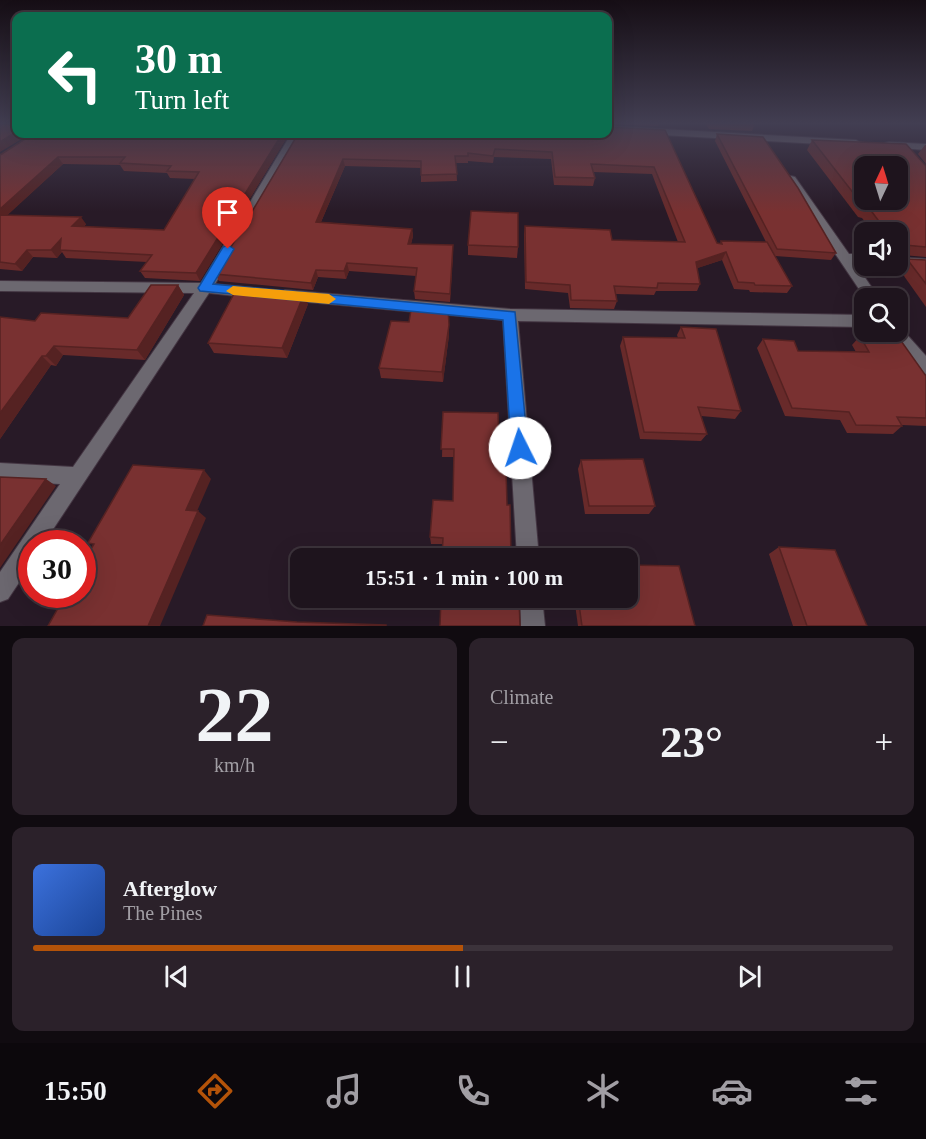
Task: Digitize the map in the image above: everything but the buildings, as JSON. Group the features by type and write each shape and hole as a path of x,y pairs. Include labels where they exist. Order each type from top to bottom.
{"street":[{"path":"41,530 205,288 285,153"},
{"path":"774,153 865,288"},
{"path":"908,153 914,160"},
{"path":"844,258 854,259"},
{"path":"908,263 926,264"},
{"path":"0,286 205,288 510,315 854,321"},
{"path":"510,315 527,548"},
{"path":"905,342 926,367"},
{"path":"0,472 77,476"},
{"path":"0,591 18,564"},
{"path":"532,608 533,626"}],"slow traffic":[{"path":"233,291 329,299"}],"route":[{"path":"228,249 205,288 510,315 520,448"}]}
